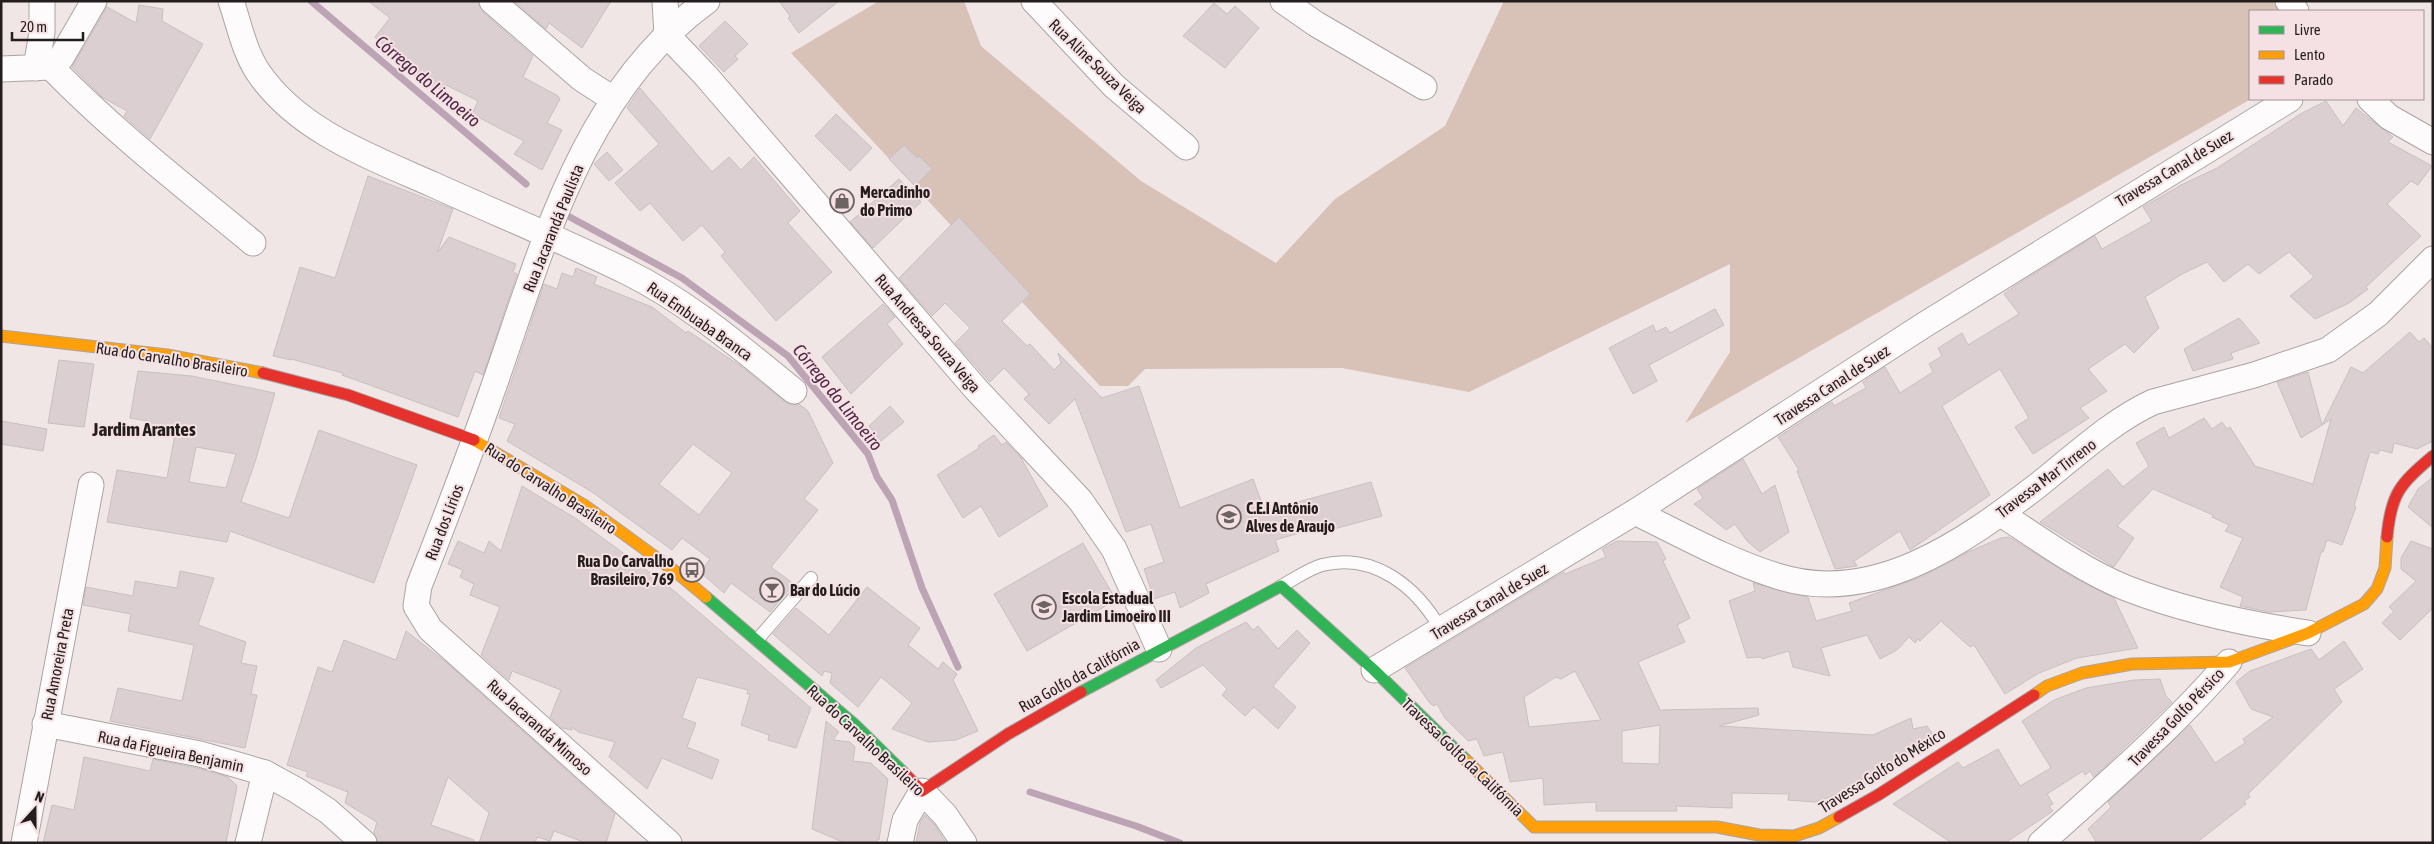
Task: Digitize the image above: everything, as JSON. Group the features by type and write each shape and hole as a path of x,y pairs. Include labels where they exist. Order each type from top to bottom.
{"street":[{"path":"42,1 44,67 133,144 253,243"},
{"path":"1,69 44,67 61,58 94,1"},
{"name":"Rua Embuaba Branca","path":"230,1 257,71 274,92 296,112 342,143 550,228 675,300 794,390"},
{"path":"492,1 582,79 613,99"},
{"path":"665,1 668,35"},
{"name":"Rua Jacarandá Paulista","path":"475,440 550,228 584,150 613,99 637,68 668,35 707,1"},
{"name":"Rua Aline Souza Veiga","path":"1034,1 1114,86 1186,147"},
{"path":"1283,1 1316,24 1424,87"},
{"name":"Rua Andressa Souza Veiga","path":"668,35 706,76 975,388 1080,500 1114,549 1142,607 1159,649"},
{"name":"Travessa Canal de Suez","path":"1374,670 1635,512 1924,324 2288,100"},
{"path":"2371,100 2389,117 2433,142"},
{"name":"Travessa Mar Tirreno","path":"1635,512 1745,565 1778,577 1811,584 1838,585 1868,580 1899,571 1942,551 2001,514 2113,426 2142,407 2153,402 2254,376 2328,350 2378,314 2433,259"},
{"name":"Rua do Carvalho Brasileiro","path":"1,336 167,355 254,371 348,395 475,440 584,504 676,572 758,640 854,725 945,815 964,843"},
{"name":"Rua dos Lírios","path":"416,606 420,586 475,440"},
{"name":"Travessa Golfo Pérsico","path":"2041,843 2155,742 2229,662 2308,633 2364,604 2377,589 2385,568 2388,517 2395,496 2406,479 2433,456"},
{"name":"Rua Amoreira Preta","path":"24,843 91,485"},
{"path":"2001,514 2060,553 2124,587 2208,615 2256,626 2308,633"},
{"path":"1280,586 1374,670"},
{"name":"Rua Golfo da Califórnia","path":"922,791 966,760 1032,720 1159,649 1280,586"},
{"name":"Rua Jacarandá Mimoso","path":"416,606 430,629 669,843"},
{"name":"Travessa Golfo do México","path":"1543,835 1717,828 1759,835 1794,836 1819,828 1878,795 2047,686 2082,673 2126,665 2229,662"},
{"name":"Travessa Golfo da Califórnia","path":"1374,670 1543,835"},
{"name":"Rua da Figueira Benjamin","path":"45,724 200,754 265,773 328,811 364,843"},
{"path":"248,843 265,773"},
{"path":"900,843 905,820 922,791"}],"lane":[{"path":"1280,586 1321,566 1343,562 1370,564 1392,576 1415,595 1431,613 1441,630"},
{"path":"758,640 811,578"}],"shaded area":[{"path":"879,1 964,1 981,46 1141,181 1276,263 1335,199 1445,126 1504,1 2276,1 2282,10 2249,10 2249,100 1685,423 1730,352 1730,264 1469,392 1342,368 1145,369 1128,386 1100,386 791,53"}],"building":[{"path":"368,1 478,1 483,12 533,56 523,77 558,96 560,99 547,123 562,130 542,170 514,154 524,141 472,114 478,101 446,85 443,91 399,67 403,60 375,37 390,18"},
{"path":"514,1 611,1 582,48 549,23 546,29"},
{"path":"779,1 839,1 799,33"},
{"path":"1214,3 1227,14 1235,6 1259,28 1225,68 1183,36"},
{"path":"139,5 163,9 162,21 203,44 150,139 124,116 127,111 102,97 72,67 107,7 136,23"},
{"path":"725,21 748,44 735,56 738,59 724,72 699,46"},
{"path":"640,88 712,172 729,157 741,170 754,157 800,211 788,223 832,272 776,321 721,256 725,252 702,225 683,241 650,203 640,211 615,183 659,144 627,108"},
{"path":"2326,101 2343,126 2356,108 2393,137 2388,142 2432,166 2418,185 2411,181 2387,204 2421,236 2366,287 2368,289 2349,303 2315,319 2290,296 2314,277 2289,252 2259,274 2248,264 2224,282 2207,262 2182,274 2145,297 2159,328 2134,353 2125,344 2088,369 2107,391 2080,408 2089,418 2033,454 2015,427 2029,418 2000,369 1942,406 1990,495 1910,550 1900,531 1854,561 1857,566 1835,569 1797,471 1799,470 1778,437 1832,402 1834,406 1866,388 1863,382 1885,367 1900,393 1933,372 1929,364 1942,356 1938,348 1962,333 1968,345 2019,314 2004,294 2015,286 2095,236 2102,249 2152,221 2143,207 2181,185 2217,168 2302,113"},
{"path":"836,114 872,148 850,171 815,136"},
{"path":"904,145 932,169 915,186 889,159"},
{"path":"607,152 623,170 609,181 594,164"},
{"path":"368,176 453,209 437,253 449,237 516,264 513,272 517,274 483,375 475,371 458,417 342,375 343,373 273,356 300,267 335,278"},
{"path":"899,179 921,202 873,248 850,222"},
{"path":"959,217 1030,294 1002,321 1027,346 1030,344 1054,370 1061,363 1058,353 1102,398 1139,386 1180,508 1253,479 1265,511 1371,482 1382,516 1319,533 1317,528 1275,540 1279,551 1206,584 1209,593 1180,608 1175,592 1154,599 1144,569 1164,562 1151,524 1126,532 1075,399 1049,424 1024,399 1029,394 1004,368 990,382 955,343 970,328 945,303 932,316 899,278"},
{"path":"576,268 597,277 594,284 652,307 686,333 688,331 742,367 785,402 792,405 799,404 808,411 833,463 804,499 818,510 771,567 794,584 770,612 731,583 724,593 700,572 710,559 682,538 672,550 592,492 507,441 515,424 499,418 544,284 557,289 562,273 573,277","holes":["693,444 732,473 699,515 659,484"]},
{"path":"883,304 895,317 887,324 903,344 851,394 822,357"},
{"path":"1715,309 1724,325 1649,365 1657,381 1633,394 1609,348 1653,325 1656,332 1666,327 1670,333"},
{"path":"2239,318 2260,343 2231,353 2233,359 2193,371 2184,349"},
{"path":"2410,332 2419,342 2424,338 2433,348 2433,441 2417,449 2394,443 2392,453 2380,450 2378,454 2370,452 2354,506 2356,507 2342,545 2327,540 2323,552 2321,552 2306,610 2269,612 2240,606 2243,597 2220,587 2243,538 2225,531 2229,525 2212,517 2213,515 2153,489 2117,526 2134,538 2114,567 2040,522 2108,469 2123,487 2149,466 2136,443 2164,427 2169,438 2204,418 2212,429 2222,422 2227,429 2230,427 2255,466 2313,484 2331,419 2322,425 2351,367 2363,373"},
{"path":"59,360 94,364 84,427 48,423"},
{"path":"138,371 192,376 275,393 241,502 289,518 319,430 417,465 374,583 230,531 227,542 107,522 117,470 167,478 175,434 146,428 147,421 130,418","holes":["196,447 236,454 226,488 189,482"]},
{"path":"2308,372 2322,425 2301,438 2277,382"},
{"path":"890,406 904,422 881,441 869,426"},
{"path":"1,421 47,429 43,451 1,444"},
{"path":"994,435 1002,445 1006,442 1021,458 1048,506 999,537 981,506 963,518 937,475 979,448 978,446"},
{"path":"1743,459 1762,494 1775,485 1789,532 1760,552 1747,541 1735,524 1726,530 1694,504 1703,498 1697,489"},
{"path":"2433,477 2433,528 2408,507 2418,489"},
{"path":"522,486 575,518 666,584 811,708 796,748 768,740 769,735 741,725 750,694 747,694 748,690 697,677 682,718 696,723 687,747 719,760 712,779 662,758 647,789 609,757 615,742 578,732 572,727 572,730 562,728 550,717 561,690 512,671 509,680 481,655 500,607 470,595 474,584 460,577 463,570 448,564 458,541 484,553 489,541 501,551"},
{"path":"2009,537 2071,576 2114,598 2138,648 2077,658 2039,673 2005,694 1974,645 1970,647 1941,621 1920,641 1918,639 1915,643 1909,637 1897,650 1880,659 1867,635 1821,648 1830,676 1793,667 1789,651 1762,659 1761,657 1747,658 1729,601 1755,591 1753,583 1808,597 1816,621 1852,611 1849,603 1921,577 1968,552 2001,538"},
{"path":"1617,541 1657,542 1666,559 1663,561 1690,618 1677,625 1685,642 1638,662 1660,710 1758,708 1759,715 1719,726 1873,735 1911,718 1913,729 1927,726 1936,739 1864,785 1815,802 1788,800 1789,794 1732,793 1732,808 1676,806 1677,811 1596,811 1596,802 1544,805 1543,778 1510,782 1503,752 1484,756 1477,739 1468,741 1445,718 1437,704 1433,706 1429,702 1405,668 1564,572 1565,574 1606,557 1602,549","holes":["1575,671 1601,720 1529,727 1524,697 1556,677 1561,679","1660,725 1659,764 1622,763 1622,731"]},
{"path":"2411,541 2433,549 2433,608 2400,640 2382,623 2394,611 2389,607 2416,581 2401,569 2401,558"},
{"path":"1083,543 1116,600 1027,651 994,594"},
{"path":"180,571 214,578 198,625 246,642 241,663 257,666 251,694 257,695 245,748 110,721 118,688 182,701 194,645 128,631 131,614 83,605 86,587 133,596 135,581 177,588"},
{"path":"867,587 920,628 908,645 938,669 943,662 957,674 953,680 978,731 956,740 928,742 892,729 912,703 881,677 858,707 830,683 832,673 824,671 822,676 773,634 796,608 829,635"},
{"path":"1246,622 1253,630 1258,626 1278,649 1297,630 1310,643 1273,686 1296,707 1278,729 1254,707 1245,716 1222,695 1227,689 1203,665 1161,688 1156,680 1196,648"},
{"path":"406,631 447,663 615,814 606,843 586,843 554,831 550,841 537,837 535,843 479,843 489,813 448,777 431,825 474,840 473,843 378,843 374,832 377,822 345,803 348,792 306,776 308,772 287,765 318,667 332,672 344,640 396,660"},
{"path":"2344,641 2363,669 2334,689 2342,702 2248,794 2250,797 2244,801 2246,804 2196,843 2097,843 2088,829 2111,807 2108,802 2190,725 2215,763 2245,743 2243,739 2273,717 2251,709 2236,682 2250,671 2311,649 2319,660"},
{"path":"2160,679 2166,696 2172,702 2094,777 2090,771 2085,775 2083,771 2047,794 2053,804 2049,806 2053,811 2005,843 1952,843 1893,804 1958,762 1963,768 1998,749 2020,786 2051,768 2022,721 2054,700 2086,688 2134,680"},
{"path":"826,721 839,732 833,740 850,742 855,747 853,761 871,763 888,779 877,843 845,843 812,829"},
{"path":"84,757 150,771 153,759 197,768 228,777 237,786 226,843 43,843 52,805 74,810"},
{"path":"925,815 934,824 946,843 916,843 920,823"}],"waterway":[{"name":"Córrego do Limoeiro","path":"311,1 526,184"},
{"name":"Córrego do Limoeiro","path":"568,216 682,278 788,356 868,454 877,477 892,500 922,588 958,667"},
{"path":"1030,792 1136,826 1180,843"}],"traffic: fast":[{"path":"1081,692 1281,586 1374,670 1466,760"},
{"path":"706,597 855,725 904,773"}],"traffic: slow":[{"path":"1,336 167,355 263,373"},
{"path":"474,440 584,505 676,572 706,597"},
{"path":"2034,695 2047,686 2082,673 2132,664 2229,662 2308,633 2364,604 2377,589 2385,568 2387,537"},
{"path":"1466,760 1534,827 1717,827 1759,835 1794,836 1819,828 1839,817"}],"traffic: jam":[{"path":"263,373 348,395 474,440"},
{"path":"2387,537 2391,510 2399,490 2412,474 2433,456"},
{"path":"904,773 922,791 1008,734 1081,692"},
{"path":"1839,817 1878,795 2034,695"}],"place":[{"name":"Mercadinho do Primo","path":"842,201"},
{"name":"C.E.I Antônio Alves de Araujo","path":"1229,517"},
{"name":"Rua Do Carvalho Brasileiro, 769","path":"692,570"},
{"name":"Bar do Lúcio","path":"772,590"},
{"name":"Escola Estadual Jardim Limoeiro III","path":"1044,607"}],"district":[{"name":"Jardim Arantes","path":"144,429"}]}
